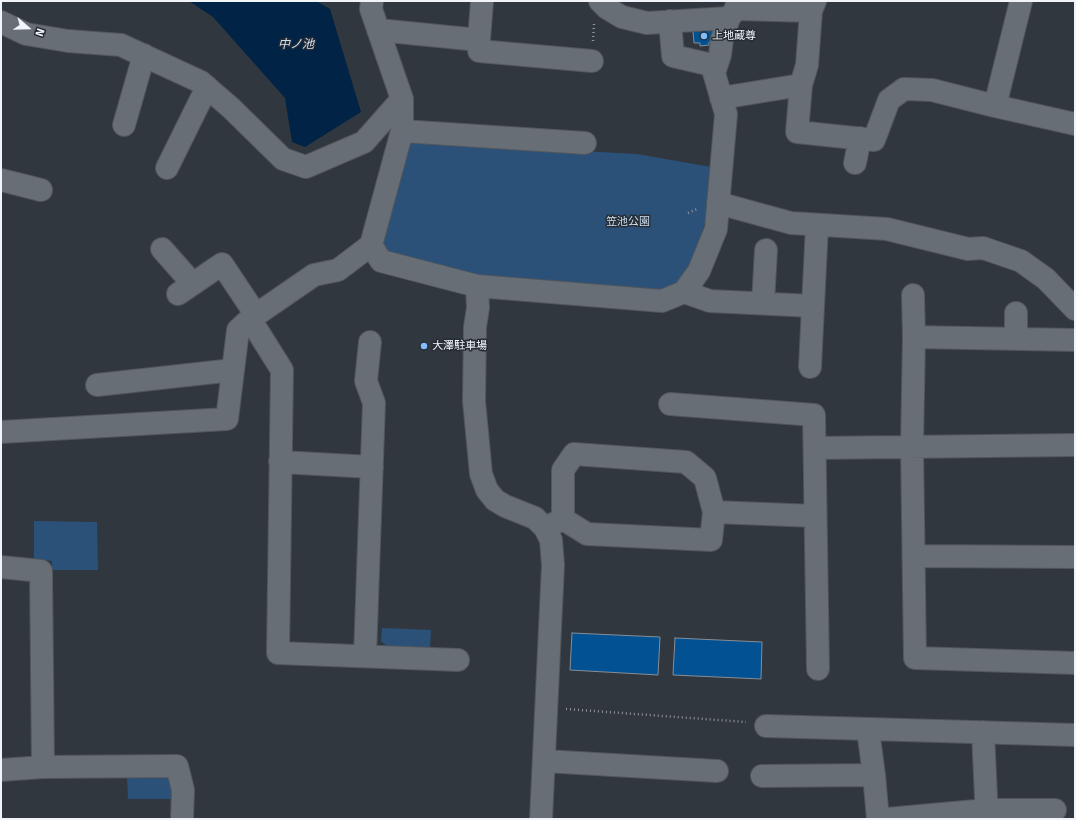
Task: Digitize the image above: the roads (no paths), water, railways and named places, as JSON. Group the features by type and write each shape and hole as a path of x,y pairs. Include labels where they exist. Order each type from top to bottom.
{"street":[{"path":"1,432 227,419 238,330 253,317 314,275 338,270 371,246 402,131 402,99 371,9 372,1"},
{"path":"482,1 479,51 592,62"},
{"path":"600,1 607,8 622,17 647,22 670,21 734,9 813,6 807,65 801,85 797,132 874,140 890,100 904,89 932,90 994,106 1075,124"},
{"path":"994,106 1021,1"},
{"path":"371,246 381,261 477,286 662,301 684,292 699,271 716,229 726,114 714,73 720,55 722,39 734,9"},
{"path":"670,21 673,56 716,66"},
{"path":"3,29 68,41 121,45 201,82 231,108 283,159 306,167 364,142 402,99"},
{"path":"378,30 479,40"},
{"path":"124,125 144,56"},
{"path":"721,98 801,85"},
{"path":"167,168 207,87"},
{"path":"402,131 585,143"},
{"path":"855,163 860,138"},
{"path":"1,180 41,190"},
{"path":"718,203 816,231 887,228 968,249 983,248 1021,261 1046,279 1075,308"},
{"path":"810,367 816,231"},
{"path":"162,249 185,289 222,264 282,370 278,653 458,660"},
{"path":"763,303 766,250"},
{"path":"477,286 478,308 475,327 474,401 481,474 487,490 495,500 505,506 535,518 554,524 587,534 711,540 714,512 704,478 686,462 574,454 563,470 554,524 551,540 553,565 541,819"},
{"path":"684,292 710,301 813,306"},
{"path":"913,295 914,337 912,446 915,667 1075,663"},
{"path":"1016,313 1016,339"},
{"path":"914,337 1075,340"},
{"path":"365,656 374,403 366,380 370,342"},
{"path":"97,385 233,370"},
{"path":"670,404 814,415 818,669"},
{"path":"815,448 1075,444"},
{"path":"280,462 372,467"},
{"path":"714,512 815,516"},
{"path":"914,556 1075,557"},
{"path":"1,567 41,571 43,767"},
{"path":"766,726 1071,735"},
{"path":"868,730 878,819"},
{"path":"983,732 987,815"},
{"path":"544,761 717,772"},
{"path":"1,770 43,767 178,766 183,790 182,819"},
{"path":"762,776 874,774"},
{"path":"887,819 987,815 1055,810"}],"water":[{"name":"中ノ池","path":"189,1 316,1 330,9 361,112 305,147 292,142 285,98 213,17"}],"place":[{"name":"上地蔵尊","path":"704,36"},
{"name":"大澤駐車場","path":"424,346"}],"park label":[{"name":"笠池公園","path":"628,222"}]}
